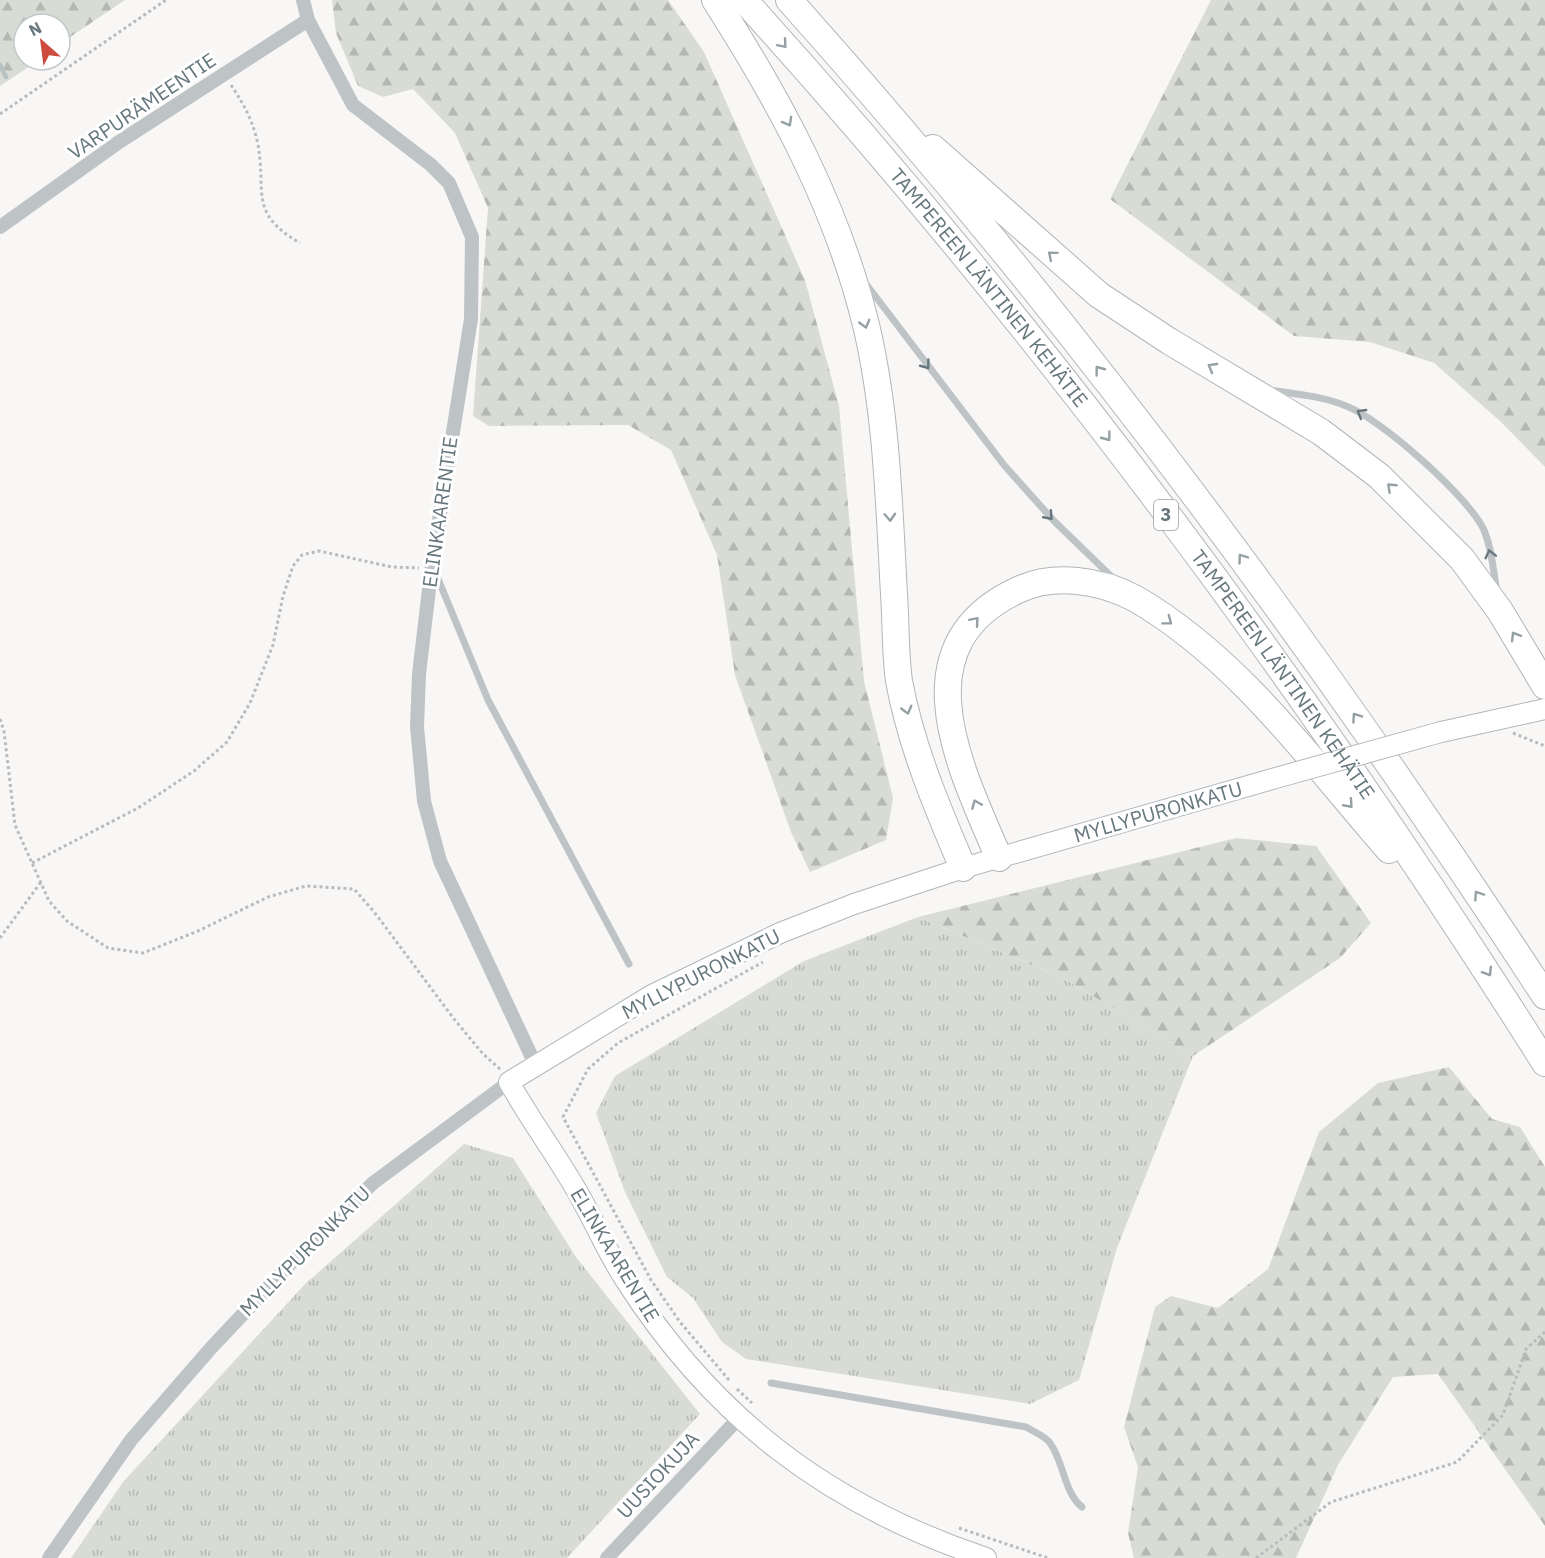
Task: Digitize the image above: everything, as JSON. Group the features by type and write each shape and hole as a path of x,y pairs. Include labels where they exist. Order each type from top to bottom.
{"highway":[{"path":"715,0 760,71 803,149 842,250 867,328 887,452 899,680 925,780 963,868"},
{"name":"TAMPEREEN LÄNTINEN KEHÄTIE","path":"744,0 901,180 1063,379 1194,551 1296,692 1462,932 1545,1062"},
{"name":"TAMPEREEN LÄNTINEN KEHÄTIE","path":"789,0 885,107 1084,350 1222,530 1353,712 1545,996"},
{"path":"885,107 986,192 1043,248 1099,295 1169,341 1321,432 1379,476 1426,520 1462,560 1500,611 1545,687"},
{"path":"999,858 958,761 949,725 949,670 958,645 972,622 989,607 1030,584 1053,579 1100,585 1134,598 1211,654 1247,688 1462,932"}],"street":[{"name":"ELINKAARENTIE","path":"303,0 308,20 353,105 431,165 449,183 472,237 471,319 432,567 421,653 417,727 424,801 440,861 535,1064"},
{"name":"VARPURÄMEENTIE","path":"0,227 119,142 308,20"},
{"name":"MYLLYPURONKATU","path":"49,1558 131,1440 211,1348 292,1262 373,1183 535,1064 652,995 780,933 854,903 963,868 1441,732 1545,709"},
{"name":"ELINKAARENTIE","path":"509,1082 575,1188 619,1269 654,1322 738,1419 806,1472 845,1496 886,1518 986,1558"},
{"name":"UUSIOKUJA","path":"607,1558 738,1419"}],"lane":[{"path":"842,250 878,301 1004,465 1053,521 1134,598"},
{"path":"1246,387 1321,398 1349,406 1376,422 1423,463 1461,500 1482,528 1491,556 1500,611"},
{"path":"432,567 488,700 629,964"},
{"path":"771,1383 1026,1427 1049,1441 1062,1463 1074,1501 1082,1507"}],"path":[{"path":"0,114 105,39 166,0"},
{"path":"224,74 248,111 257,141 266,216 284,234 300,243"},
{"path":"32,863 138,808 194,771 227,742 250,703 273,645 283,596 293,566 302,555 319,551 392,567 432,567"},
{"path":"0,719 4,731 15,825 50,901 67,921 108,948 143,953 198,931 268,897 297,888 328,886 354,889 375,913 454,1019 483,1054 499,1067 509,1082"},
{"path":"0,938 41,882"},
{"path":"760,1410 704,1352 663,1297 562,1117 588,1069 618,1043 770,958"},
{"path":"1256,1558 1331,1502 1457,1462 1503,1415 1526,1349 1545,1332"},
{"path":"954,1526 1048,1558"}],"green space":[{"path":"0,0 125,0 72,36 72,12 12,12 12,72 21,72 0,86"},
{"path":"332,0 668,0 704,52 805,280 839,406 864,681 893,798 886,840 810,872 791,832 735,675 717,555 671,450 628,425 489,426 473,416 488,208 455,133 413,89 383,97 358,86 336,33"},
{"path":"1211,0 1545,0 1545,467 1501,422 1434,363 1370,342 1294,336 1110,199"},
{"path":"1236,838 1316,846 1371,923 1340,958 1193,1056 1063,978 918,917"},
{"path":"918,917 1063,978 1193,1056 1117,1248 1079,1380 1030,1404 746,1359 722,1342 693,1298 667,1277 625,1192 596,1113 615,1076 804,961"},
{"path":"1449,1067 1492,1119 1520,1127 1545,1167 1545,1526 1438,1374 1393,1377 1338,1465 1296,1558 1134,1558 1128,1533 1138,1467 1124,1427 1155,1307 1171,1296 1218,1308 1268,1269 1319,1132 1378,1083"},
{"path":"464,1144 513,1158 576,1257 700,1414 567,1558 71,1558 123,1482 305,1284"}],"waterway":[{"path":"0,65 6,77"}]}
